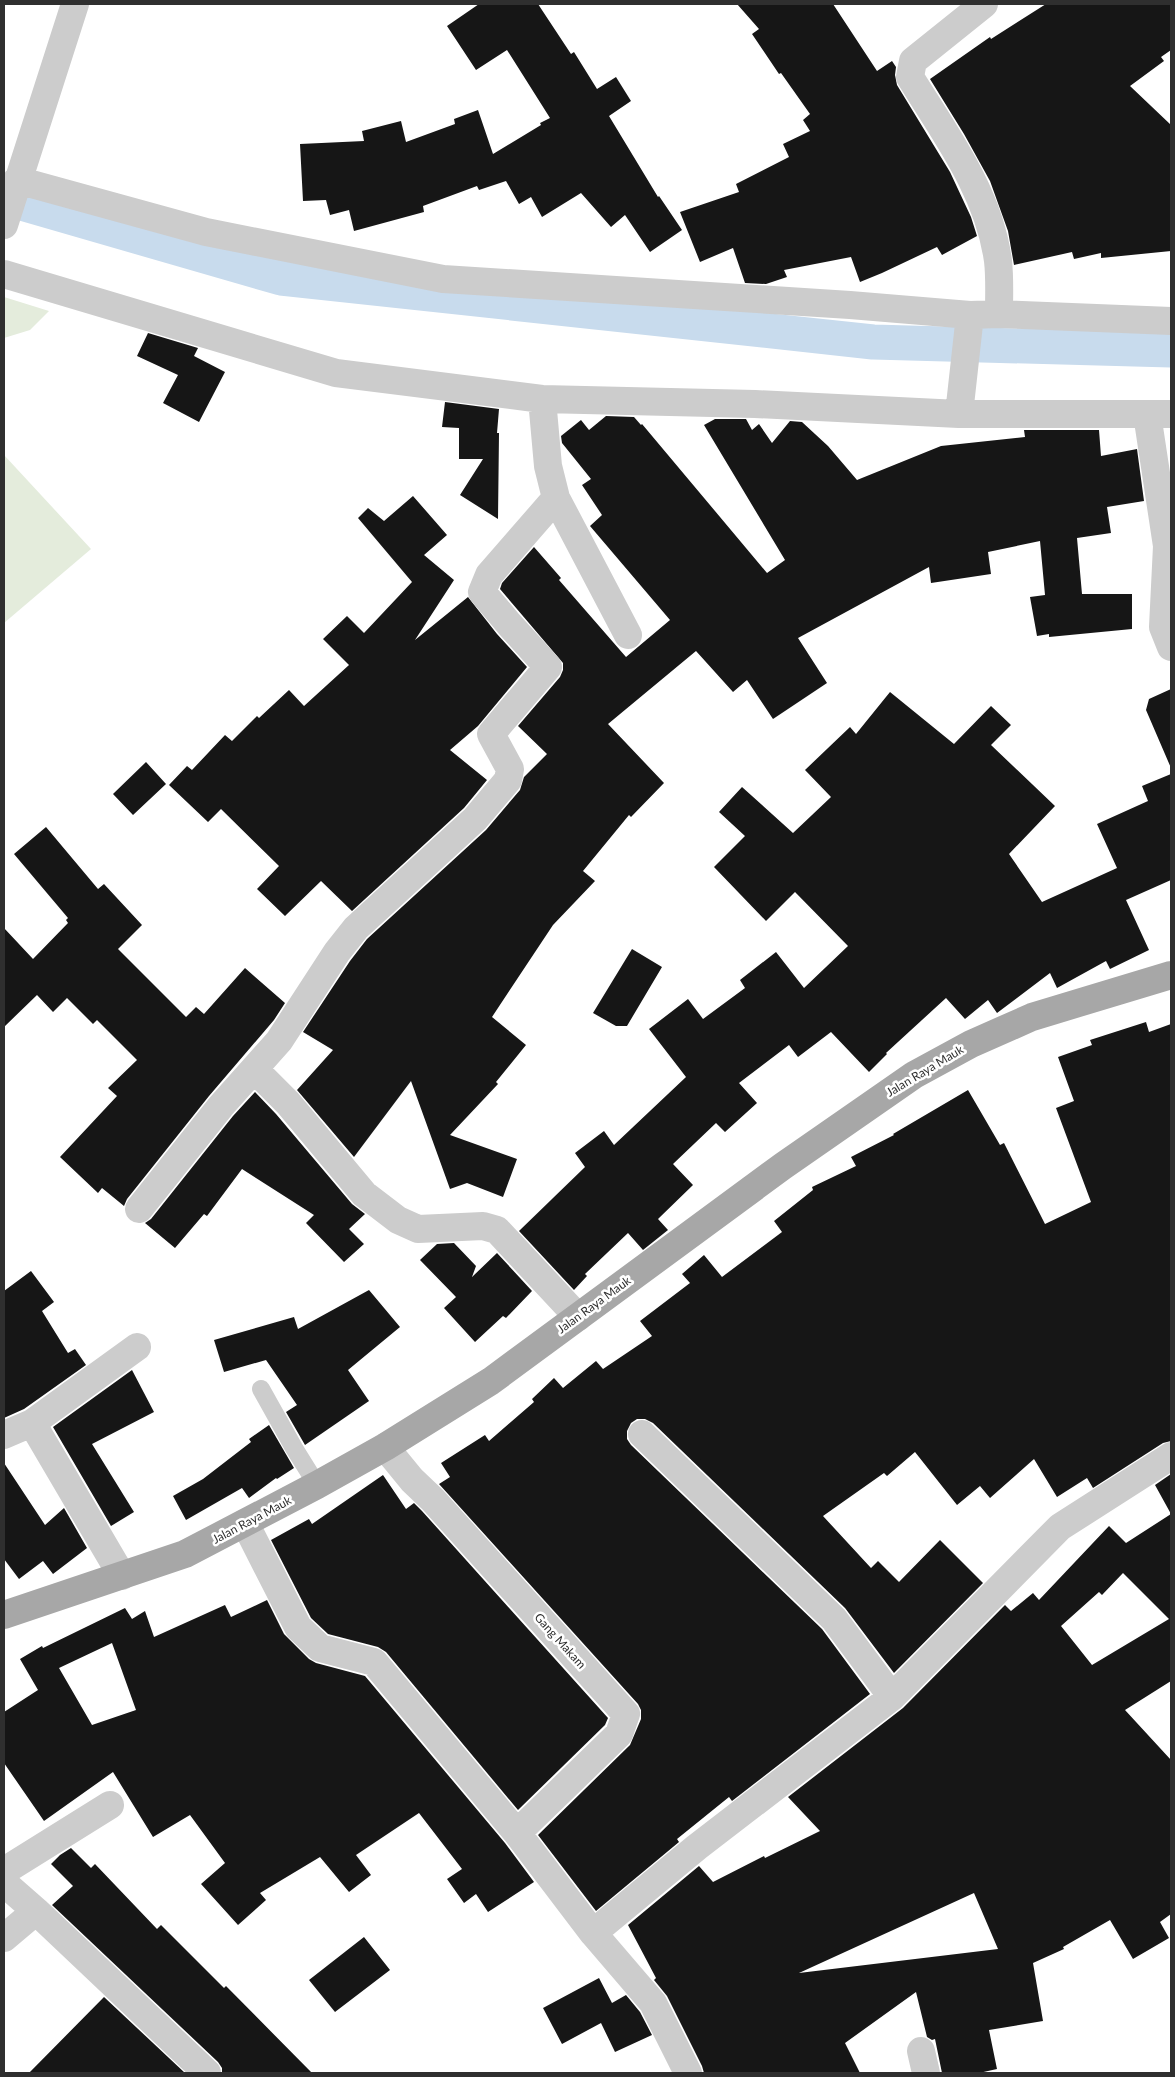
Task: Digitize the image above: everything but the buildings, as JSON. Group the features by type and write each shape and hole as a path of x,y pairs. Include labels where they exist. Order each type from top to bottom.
{"main road":[{"name":"Jalan Raya Mauk","path":"4,1615 186,1554 317,1485 491,1381 783,1166 914,1075 971,1044 1032,1017 1171,975"}],"street":[{"path":"4,225 15,185 75,4"},
{"path":"984,4 913,61 910,77 972,178 993,233 998,262 999,314"},
{"path":"15,185 206,232 443,279 840,304 968,326 999,314 1171,322"},
{"path":"4,274 336,373 542,399 1159,414 1167,546 1164,627 1171,647"},
{"path":"959,409 968,326"},
{"path":"542,399 548,466 556,498 628,635"},
{"path":"139,1209 221,1106 279,1041 337,952 356,928 475,819 508,780 510,769 491,734 548,667 482,592 489,575 556,498"},
{"path":"255,1070 288,1103 364,1194 398,1220 418,1228 483,1226 497,1230 578,1317"},
{"path":"4,1435 32,1423 137,1348"},
{"path":"32,1423 122,1576"},
{"path":"642,1434 834,1619 892,1696"},
{"name":"Gang Makam","path":"385,1446 412,1480 440,1507 626,1714 619,1734 517,1833"},
{"path":"593,1933 697,1847 892,1696 1060,1527 1171,1456"},
{"path":"246,1523 298,1627 320,1648 374,1662 517,1833 593,1933 654,2003 688,2073"},
{"path":"4,1871 110,1805"},
{"path":"4,1883 207,2073"},
{"path":"4,1938 36,1911"}],"lane":[{"path":"261,1389 317,1485"}],"green space":[{"path":"4,297 49,311 30,330 4,338"},
{"path":"4,455 91,549 4,623"}],"waterway":[{"path":"4,198 281,278 873,342 1171,350"}]}
